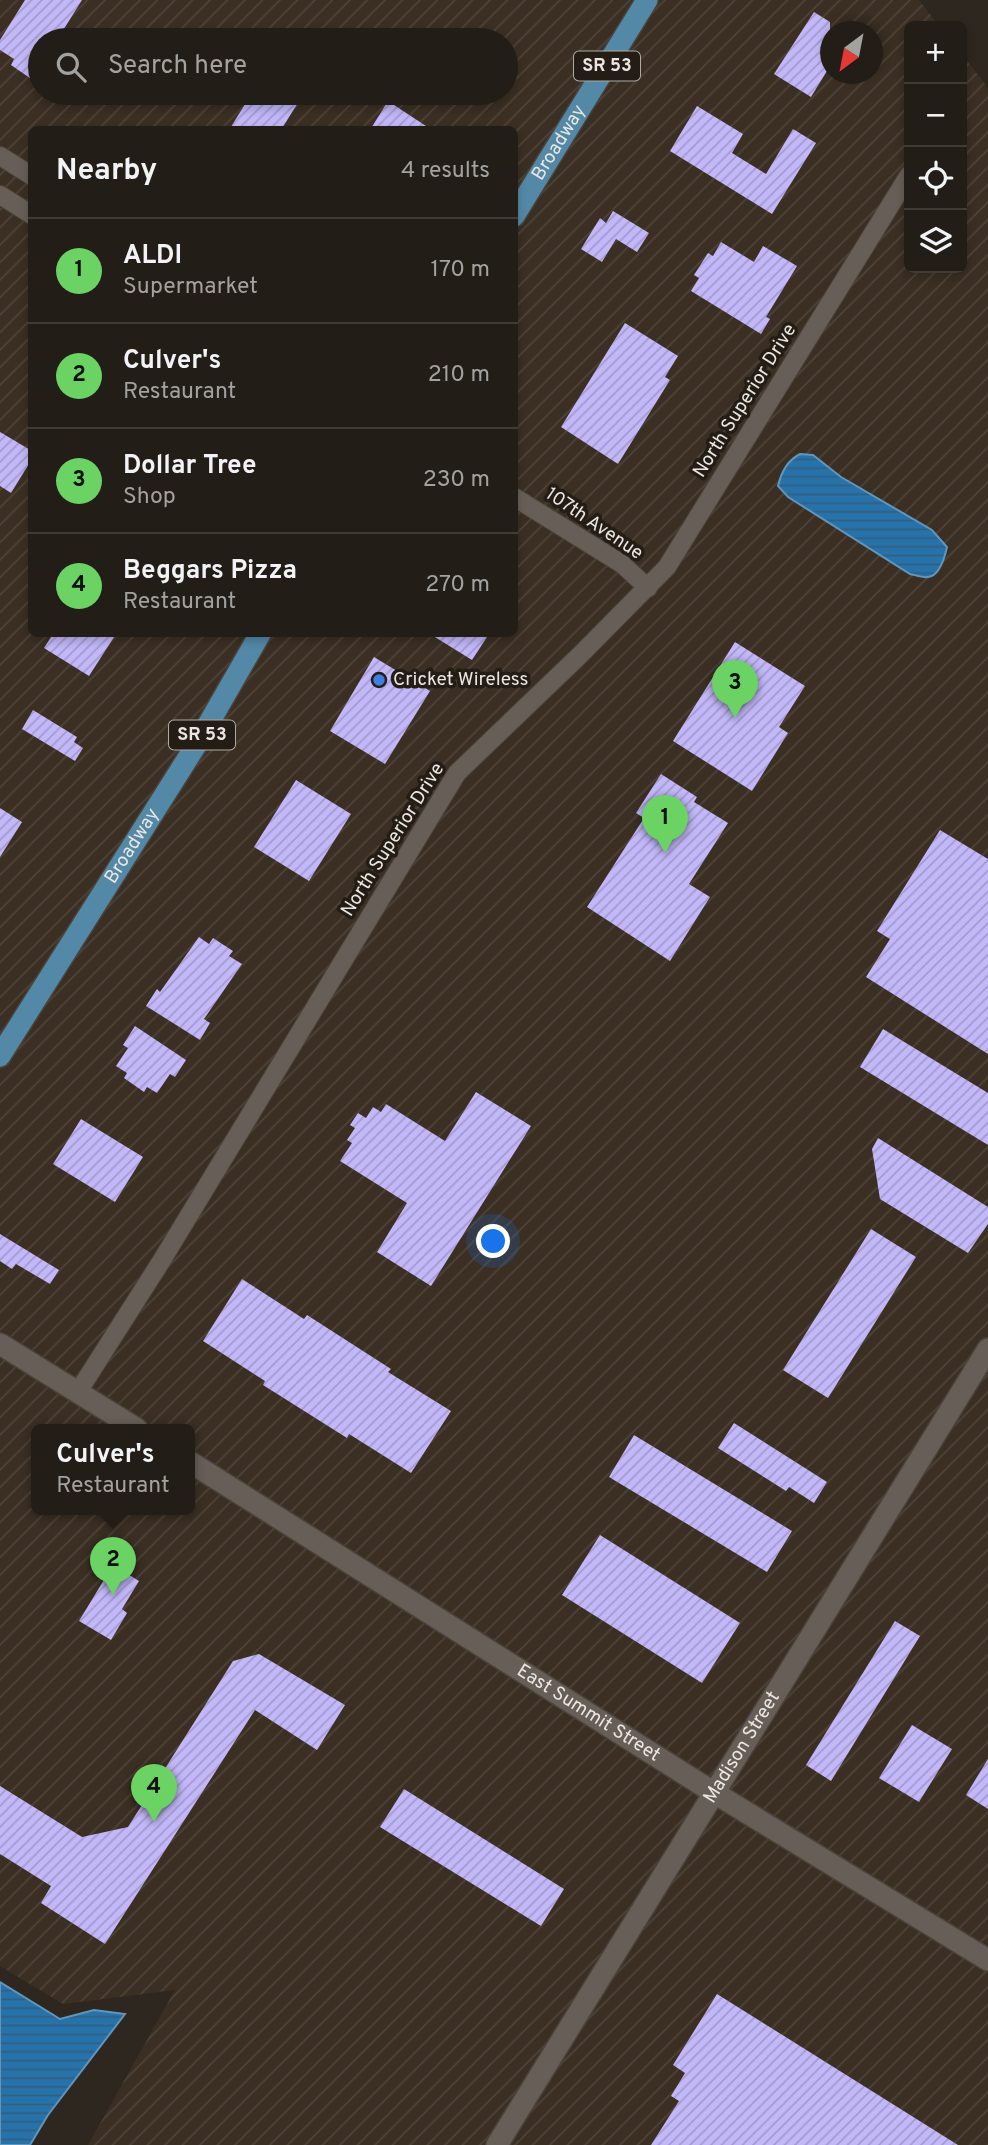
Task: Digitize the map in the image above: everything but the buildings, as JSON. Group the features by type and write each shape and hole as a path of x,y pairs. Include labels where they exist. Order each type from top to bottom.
{"main road":[{"name":"Broadway","path":"518,209 647,0"},
{"name":"Broadway","path":"0,1056 190,754 258,637"}],"street":[{"path":"0,156 28,174"},
{"name":"North Superior Drive","path":"78,1392 169,1249 457,773 667,567 904,183"},
{"path":"0,195 28,212"},
{"name":"107th Avenue","path":"518,499 622,564 648,588"},
{"path":"0,1344 128,1424"},
{"name":"Madison Street","path":"497,2145 988,1349"},
{"name":"East Summit Street","path":"195,1465 713,1792 988,1960"}],"shaded area":[{"path":"0,0 919,0 935,21 904,21 904,273 967,273 967,61 988,88 988,2145 88,2145 175,1990 63,2004 0,1966"}],"water":[{"path":"800,454 813,455 841,477 932,530 947,547 936,573 926,577 910,574 788,497 778,486 779,481 789,463"},
{"path":"0,1982 60,2019 94,2010 125,2014 48,2115 30,2145 0,2145"}],"place":[{"name":"Cricket Wireless","path":"379,680"},
{"name":"Dollar Tree","path":"735,718"},
{"name":"ALDI","path":"665,853"},
{"name":"Culver's","path":"113,1595"},
{"name":"Beggars Pizza","path":"154,1822"}]}
